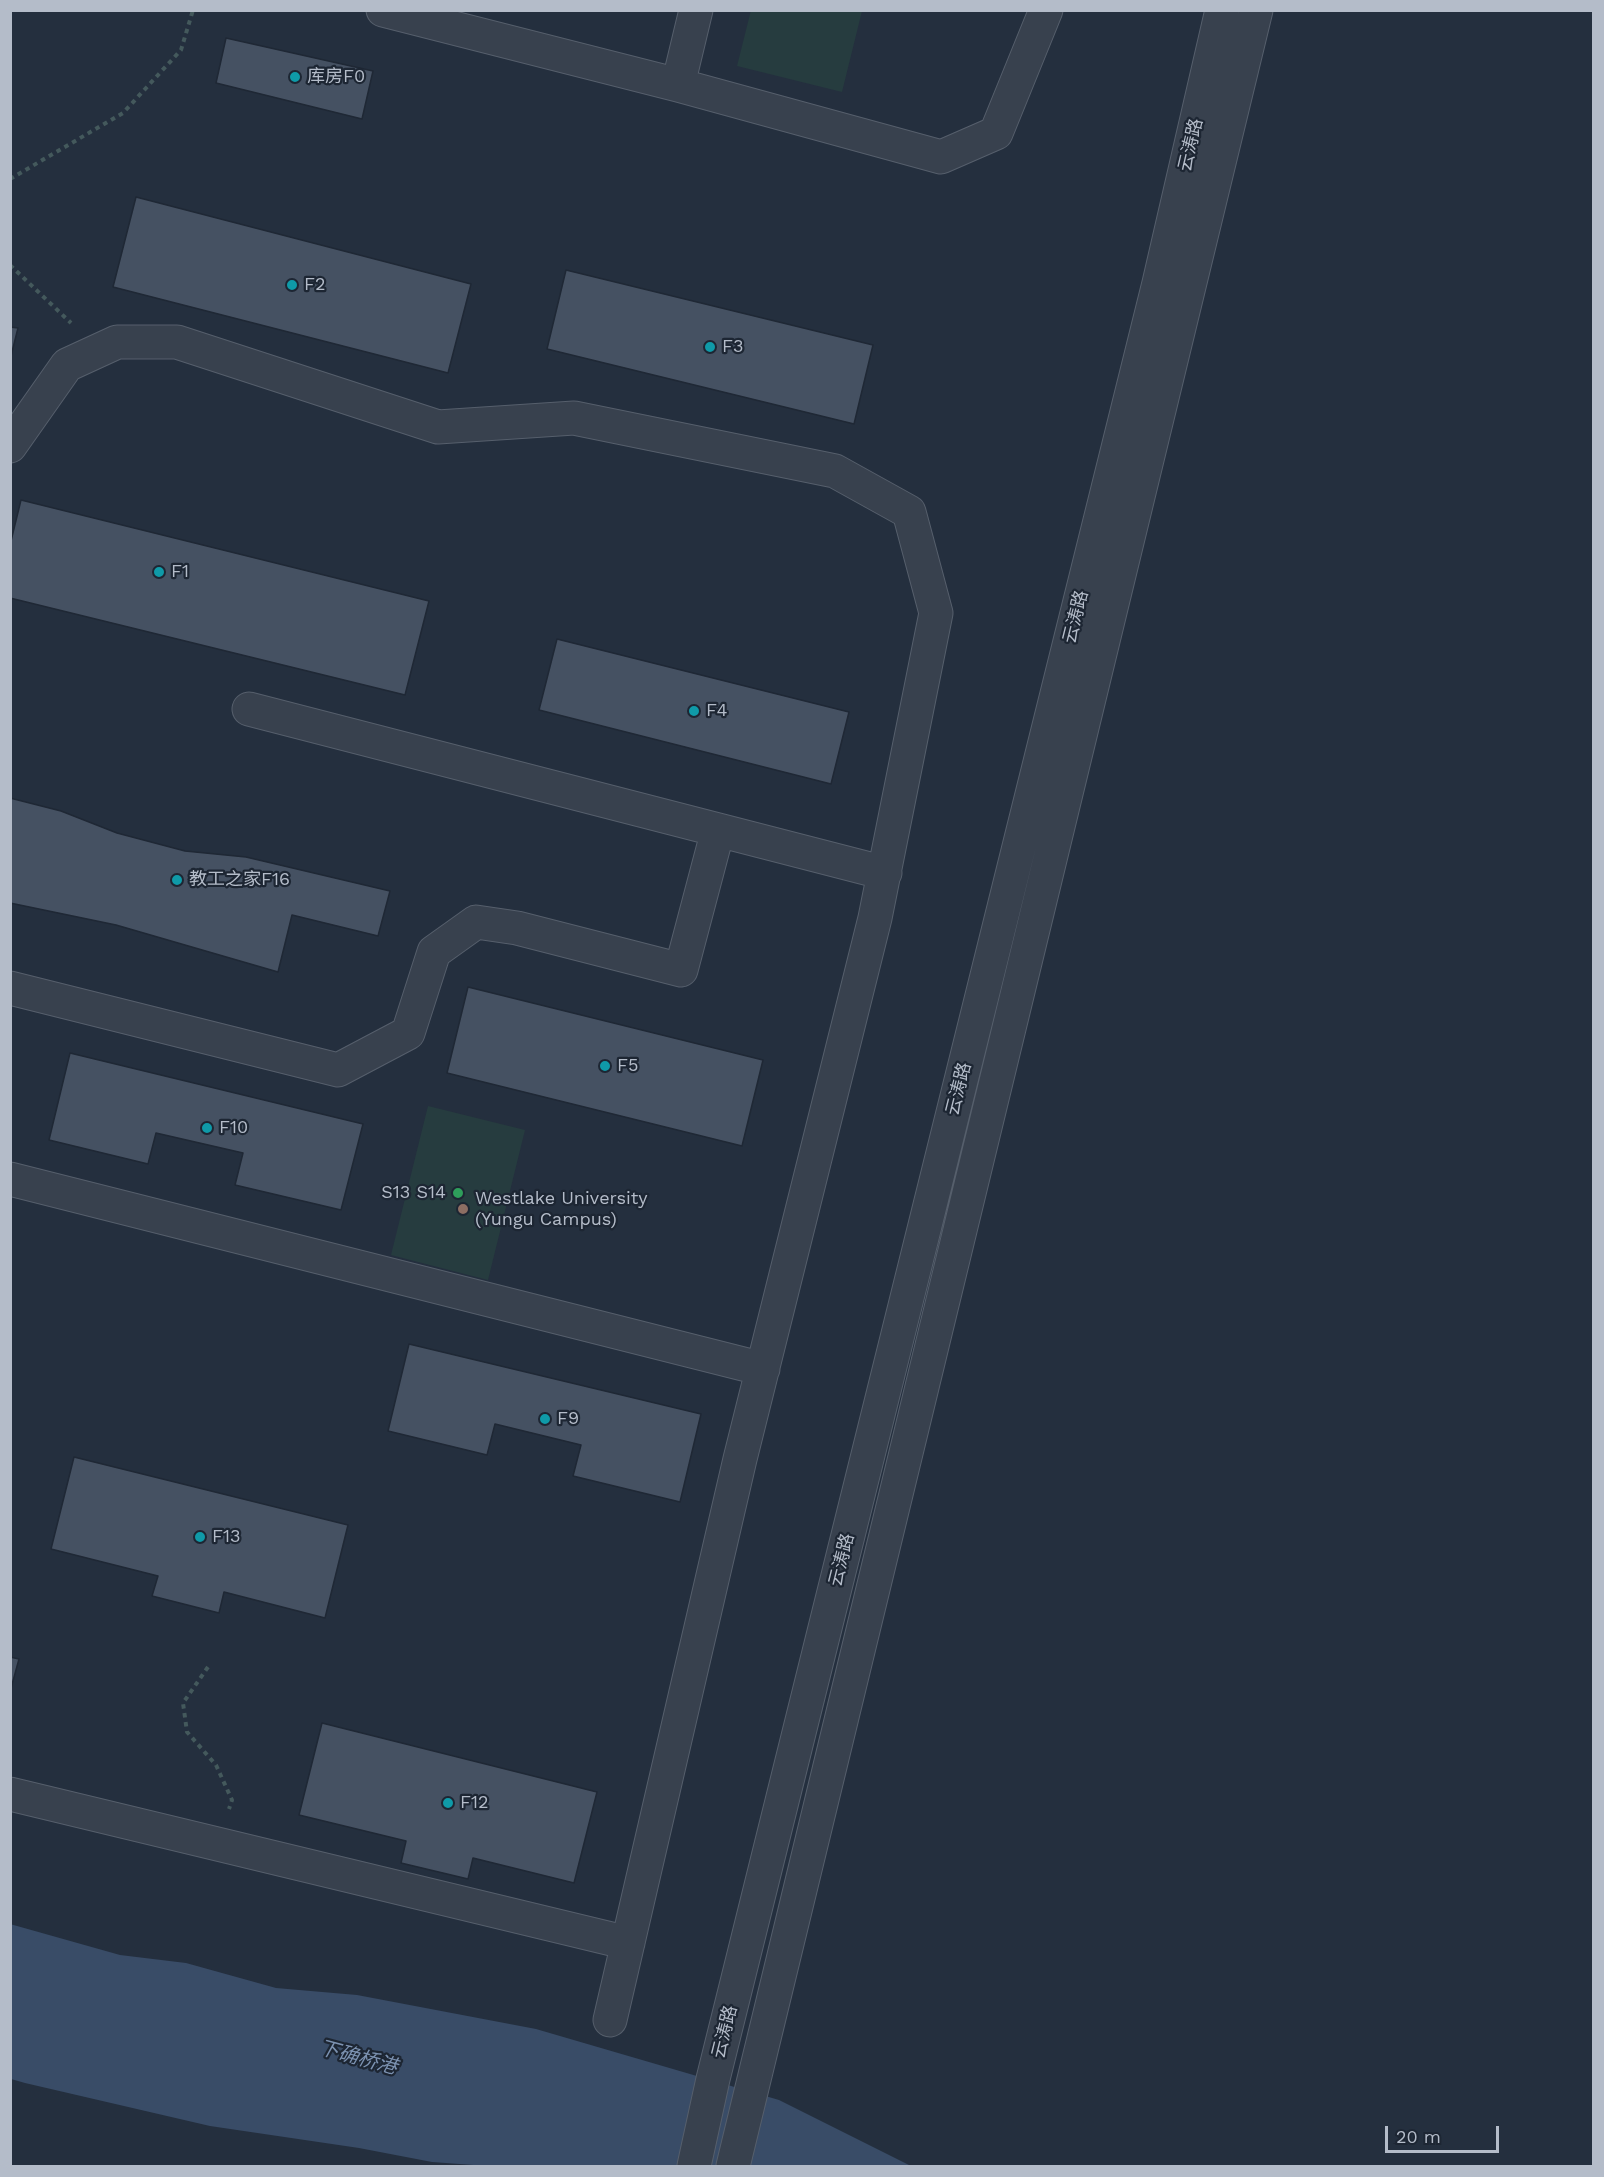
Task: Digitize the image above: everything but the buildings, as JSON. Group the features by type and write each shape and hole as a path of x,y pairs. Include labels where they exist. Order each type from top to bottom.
{"street":[{"path":"383,10 678,85 942,157 996,133 1046,10"},
{"path":"678,85 696,10"},
{"name":"云涛路","path":"694,2166 713,2079 1159,283 1222,10"},
{"name":"云涛路","path":"733,2166 1256,10"},
{"path":"10,446 67,365 117,342 177,342 438,427 574,418 835,471 909,512 936,613 885,873 763,1369 610,2020"},
{"path":"249,710 885,873"},
{"path":"10,988 338,1070 408,1033 434,952 476,922 517,928 681,970 718,830"},
{"path":"10,1179 763,1369"},
{"path":"10,1794 628,1943"}],"path":[{"path":"10,179 123,113 181,50 193,10"},
{"path":"10,265 99,351"},
{"path":"208,1667 183,1703 187,1732 216,1765 232,1800 219,1845"}],"green space":[{"path":"751,10 862,11 842,92 737,66"},
{"name":"S13 S14","path":"428,1106 525,1130 488,1280 391,1255"}],"water":[{"name":"下确桥港","path":"10,1924 120,1955 186,1963 276,1988 357,1995 536,2029 779,2100 911,2166 487,2166 432,2162 359,2148 210,2126 25,2083 11,2079"}],"place":[{"name":"库房F0","path":"295,77"},
{"name":"F2","path":"292,285"},
{"name":"F3","path":"710,347"},
{"name":"F1","path":"159,572"},
{"name":"F4","path":"694,711"},
{"name":"教工之家F16","path":"177,880"},
{"name":"F5","path":"605,1066"},
{"name":"F10","path":"207,1128"},
{"name":"S13 S14","path":"458,1193"},
{"name":"Westlake University (Yungu Campus)","path":"463,1209"},
{"name":"F9","path":"545,1419"},
{"name":"F13","path":"200,1537"},
{"name":"F12","path":"448,1803"}]}
